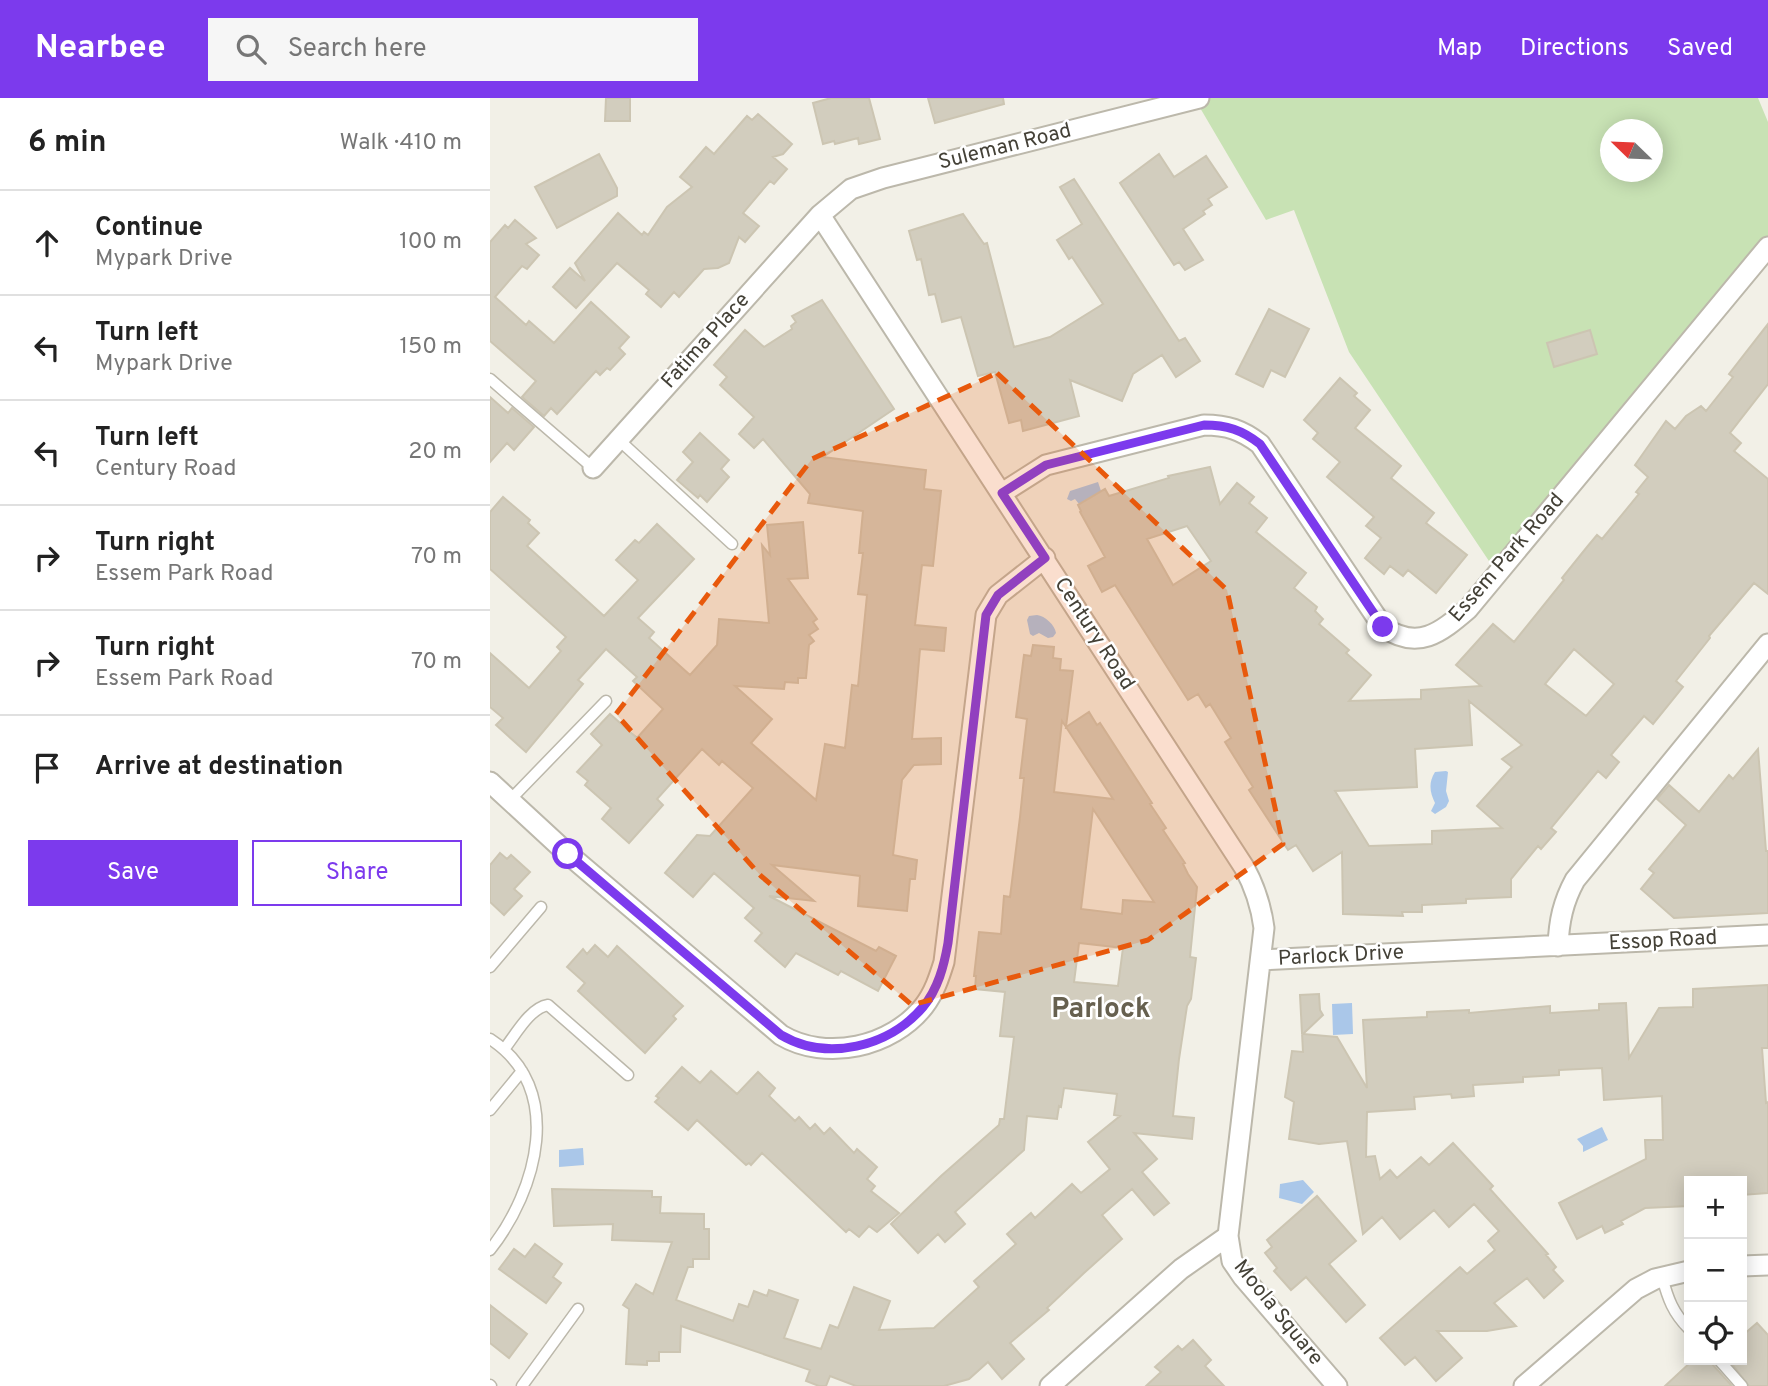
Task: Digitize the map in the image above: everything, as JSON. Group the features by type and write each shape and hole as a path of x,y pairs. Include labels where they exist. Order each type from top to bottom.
{"street":[{"name":"Suleman Road","path":"820,215 836,200 864,184 1199,98"},
{"name":"Fatima Place","path":"593,468 820,215"},
{"name":"Century Road","path":"820,215 1244,867 1261,906 1264,928 1261,960"},
{"name":"Essem Park Road","path":"1002,493 1046,465 1204,425 1240,430 1260,444 1383,627 1394,635 1405,638 1416,640 1429,636 1448,626 1468,608 1768,247"},
{"path":"497,792 781,1035 800,1044 824,1049 850,1047 882,1038 910,1021 924,1006 936,986 944,962 986,615 998,595 1045,558"},
{"path":"1558,946 1563,902 1575,880 1768,644"},
{"name":"Essop Road","path":"1558,946 1768,935"},
{"name":"Parlock Drive","path":"1228,1236 1261,960 1558,946"},
{"path":"1050,1386 1181,1269 1228,1236"},
{"name":"Moola Square","path":"1228,1236 1233,1261 1243,1277 1337,1386"},
{"path":"1747,1266 1768,1265"},
{"path":"1524,1386 1636,1289 1662,1277 1684,1272"}],"lane":[{"path":"490,379 593,468"},
{"path":"619,440 732,544"},
{"path":"497,792 606,701"},
{"path":"490,967 541,906"},
{"path":"505,1048 533,1013 548,1005 628,1074"},
{"path":"490,1039 505,1048 522,1071 535,1098 537,1123 527,1186 515,1214 490,1250"},
{"path":"490,1110 522,1071"},
{"path":"1662,1277 1668,1302 1684,1323"},
{"path":"522,1386 578,1309"},
{"path":"1723,1365 1742,1386"}],"highlighted area":[{"path":"997,373 1227,590 1283,844 1148,940 912,1005 761,876 616,714 812,459"}],"green space":[{"path":"1207,98 1758,98 1768,122 1768,237 1759,252 1495,570 1349,352 1294,210 1266,220 1196,101"}],"water":[{"path":"1098,482 1101,491 1079,504 1075,499 1067,499 1070,491"},
{"path":"1037,615 1052,624 1056,633 1053,637 1048,638 1039,633 1033,636 1030,634 1027,620 1029,616"},
{"path":"1446,771 1449,801 1446,807 1435,814 1431,811 1435,803 1431,780 1435,772"},
{"path":"1352,1003 1353,1034 1333,1035 1332,1004"},
{"path":"1602,1127 1608,1140 1583,1152 1583,1146 1577,1139"},
{"path":"583,1148 584,1165 559,1167 559,1150"},
{"path":"1303,1180 1314,1192 1302,1204 1279,1198 1280,1184"}],"building":[{"path":"606,98 630,98 630,121 605,121"},
{"path":"831,98 869,98 880,139 859,144 858,138 823,144 813,103"},
{"path":"928,98 1003,98 1004,104 935,123"},
{"path":"758,114 792,144 783,154 773,157 787,169 774,184 770,181 743,213 759,226 745,242 739,237 729,263 718,268 704,269 679,297 674,292 661,307 646,294 649,290 617,263 576,308 553,287 570,268 585,281 575,263 618,213 642,235 644,232 648,235 667,207 692,187 680,177 706,147 714,154 747,116 752,120"},
{"path":"599,154 617,188 617,196 557,228 535,187"},
{"path":"1159,154 1174,177 1206,156 1227,187 1208,199 1212,205 1203,211 1205,214 1183,229 1203,260 1185,270 1179,262 1174,265 1120,183"},
{"path":"1074,179 1179,341 1185,338 1200,361 1176,377 1162,355 1133,374 1122,401 1070,380 1079,416 1023,431 1021,420 1009,423 995,372 978,376 961,317 942,322 935,294 929,295 921,259 917,260 909,231 963,214 984,244 987,243 1014,347 1050,337 1103,304 1072,257 1069,259 1057,240 1082,224 1060,187"},
{"path":"515,220 536,238 526,244 539,255 527,269 522,266 495,297 526,325 529,321 554,343 591,302 629,337 619,348 625,354 610,370 607,368 600,375 596,371 557,414 551,408 544,416 522,397 536,381 490,341 490,242 505,225 508,228"},
{"path":"822,300 894,409 823,457 926,470 924,489 941,491 933,566 922,565 915,625 946,628 944,651 920,649 912,739 941,738 941,764 914,765 902,780 893,855 917,860 915,879 910,879 907,911 858,906 860,876 772,865 814,901 769,896 876,951 879,947 896,956 878,991 841,971 838,975 796,953 785,967 755,941 762,933 745,918 754,908 714,873 693,897 665,873 697,835 710,836 753,788 722,761 719,765 702,749 657,799 663,805 629,843 602,819 611,808 585,785 588,781 577,772 602,745 591,734 610,714 637,738 663,709 633,681 637,677 606,649 578,680 583,684 526,752 496,725 503,718 490,707 490,653 529,688 561,651 557,647 566,637 490,569 490,512 503,497 530,520 528,523 539,533 527,546 604,616 638,580 616,560 635,540 639,543 657,524 694,559 638,618 654,632 649,638 690,675 717,645 719,619 769,623 762,545 770,555 767,525 803,522 808,578 788,579 817,619 813,622 818,629 809,635 814,641 809,645 806,678 798,678 798,683 785,682 784,689 735,686 772,719 751,743 816,800 825,744 845,748 852,685 858,686 867,595 858,594 863,553 859,553 863,511 808,503 810,494 763,439 754,448 739,434 754,417 720,385 727,377 714,365 745,330 764,347 792,329 791,326 796,322 792,316"},
{"path":"1269,309 1309,329 1285,377 1271,370 1263,387 1236,374"},
{"path":"1768,324 1768,384 1730,433 1741,443 1734,451 1768,479 1768,594 1754,583 1709,636 1676,681 1683,687 1653,724 1644,716 1611,755 1619,762 1606,778 1598,771 1551,828 1556,832 1541,849 1538,846 1511,879 1511,897 1422,905 1422,912 1402,912 1403,916 1343,914 1342,852 1313,871 1296,845 1288,850 1249,790 1253,787 1225,742 1231,738 1210,704 1206,707 1198,694 1188,700 1115,585 1102,592 1088,566 1105,557 1078,505 1105,489 1109,496 1169,478 1168,476 1210,467 1220,504 1237,483 1254,497 1249,503 1267,518 1256,532 1306,573 1294,588 1317,607 1315,611 1323,619 1319,624 1349,650 1346,653 1371,675 1349,701 1421,699 1421,690 1481,686 1456,665 1493,624 1514,642 1597,535 1602,539 1639,494 1636,492 1648,477 1635,465 1666,421 1675,429 1686,416 1701,406 1706,411 1733,377 1729,374","holes":["1187,526 1211,561 1173,585 1147,539","1574,649 1614,684 1586,716 1545,684","1469,701 1522,745 1502,759 1512,767 1477,806 1502,828 1432,831 1432,844 1369,846 1335,791 1417,787 1415,749 1472,745"]},
{"path":"1590,330 1597,354 1554,367 1547,343"},
{"path":"1340,378 1357,393 1354,396 1370,410 1355,428 1401,466 1391,478 1434,513 1426,523 1467,555 1436,593 1408,570 1403,576 1390,566 1384,574 1365,558 1381,538 1366,526 1374,517 1327,477 1340,462 1313,439 1318,433 1304,420"},
{"path":"490,397 508,413 512,408 534,427 514,450 507,443 490,462"},
{"path":"700,433 729,460 721,469 729,477 707,502 677,480 693,462 683,452"},
{"path":"1033,645 1054,647 1053,658 1061,659 1060,670 1073,671 1066,727 1089,712 1097,725 1100,723 1152,803 1150,804 1166,828 1163,830 1197,887 1190,957 1196,958 1179,1059 1173,1116 1194,1118 1192,1139 1134,1133 1157,1159 1142,1172 1169,1203 1154,1215 1132,1189 1102,1215 1122,1239 1047,1308 1049,1310 1010,1343 1024,1359 1002,1379 988,1362 969,1379 944,1386 856,1386 830,1376 826,1386 819,1386 806,1381 810,1370 681,1326 680,1352 659,1352 659,1361 647,1361 647,1365 626,1364 629,1309 623,1305 636,1284 653,1294 672,1242 612,1240 613,1224 554,1226 552,1189 652,1191 652,1197 661,1197 660,1213 704,1214 704,1229 709,1229 709,1259 693,1259 693,1267 688,1267 676,1300 733,1321 739,1304 748,1307 754,1291 767,1296 769,1290 798,1300 784,1338 821,1349 830,1325 838,1328 854,1287 890,1301 879,1330 934,1328 979,1287 974,1281 1016,1244 1007,1234 1031,1213 1035,1218 1072,1184 1081,1193 1110,1169 1088,1142 1120,1116 1114,1115 1117,1094 1064,1088 1057,1119 1027,1116 1024,1150 955,1212 965,1224 945,1242 938,1234 918,1253 891,1224 999,1125 1000,1119 1004,1119 1014,1037 1000,1036 1005,992 975,989 974,976 979,932 1001,934 1004,896 1010,897 1024,778 1020,778 1027,719 1016,717 1024,655 1031,656","holes":["1062,721 1066,727 1113,799 1054,792","1093,809 1154,902 1123,900 1122,914 1081,909","1079,943 1123,948 1118,986 1074,982"]},
{"path":"1758,749 1768,851 1768,913 1674,918 1641,889 1654,873 1649,869 1686,825 1657,799 1669,785 1699,812 1729,775 1733,779"},
{"path":"500,853 507,859 511,855 530,872 514,889 522,896 504,915 490,902 490,865"},
{"path":"595,945 608,957 617,946 683,1006 673,1016 676,1019 645,1053 578,991 585,983 567,967 583,949 587,954"},
{"path":"1768,985 1768,1048 1762,1048 1766,1103 1768,1102 1768,1193 1747,1195 1747,1176 1684,1176 1684,1206 1645,1208 1605,1233 1602,1226 1577,1239 1559,1203 1646,1159 1645,1140 1663,1140 1662,1096 1604,1100 1602,1068 1559,1070 1559,1075 1523,1077 1523,1082 1473,1085 1474,1096 1452,1098 1451,1094 1414,1097 1415,1109 1367,1112 1366,1157 1375,1156 1380,1179 1390,1170 1397,1178 1421,1157 1429,1165 1453,1143 1493,1186 1490,1189 1548,1254 1546,1255 1556,1267 1553,1270 1563,1281 1544,1298 1527,1278 1494,1303 1516,1326 1487,1331 1437,1331 1462,1358 1436,1381 1415,1357 1405,1365 1380,1338 1460,1267 1467,1274 1495,1250 1488,1241 1499,1231 1474,1204 1449,1227 1434,1210 1400,1239 1382,1217 1363,1234 1347,1141 1319,1144 1289,1139 1294,1102 1285,1097 1292,1051 1303,1052 1300,995 1319,994 1323,1015 1303,1034 1337,1037 1367,1088 1363,1020 1427,1017 1427,1012 1469,1010 1469,1013 1550,1006 1550,1013 1599,1010 1599,1004 1626,1003 1629,1058 1659,1008 1693,1007 1693,989"},
{"path":"682,1067 700,1083 711,1071 737,1094 758,1072 775,1088 769,1096 795,1121 799,1117 810,1129 815,1124 824,1134 830,1128 854,1153 857,1149 877,1167 867,1179 875,1186 871,1191 899,1213 877,1232 869,1226 859,1237 849,1229 846,1232 762,1153 751,1165 746,1165 697,1120 688,1130 655,1102 659,1098 656,1096"},
{"path":"1317,1196 1356,1241 1329,1264 1365,1305 1346,1322 1306,1277 1291,1290 1274,1271 1277,1268 1265,1253 1272,1247 1267,1240"},
{"path":"535,1244 562,1264 553,1277 561,1283 546,1303 499,1269 514,1249 525,1257"},
{"path":"490,1305 527,1334 509,1358 490,1343"},
{"path":"1757,1323 1768,1335 1768,1386 1749,1386 1733,1365 1747,1365 1747,1332"},
{"path":"1193,1340 1211,1360 1205,1366 1224,1386 1146,1386 1161,1372 1155,1367 1178,1346 1182,1350"},
{"path":"1688,1365 1713,1365 1732,1386 1665,1386"}],"district":[{"name":"Parlock","path":"1101,1010"}],"route":[{"path":"568,854 781,1035 808,1047 824,1049 867,1043 882,1038 910,1021 924,1006 936,986 948,943 986,615 998,595 1045,558 1002,493 1046,465 1204,425 1240,430 1260,444 1275,464 1383,627"}]}
